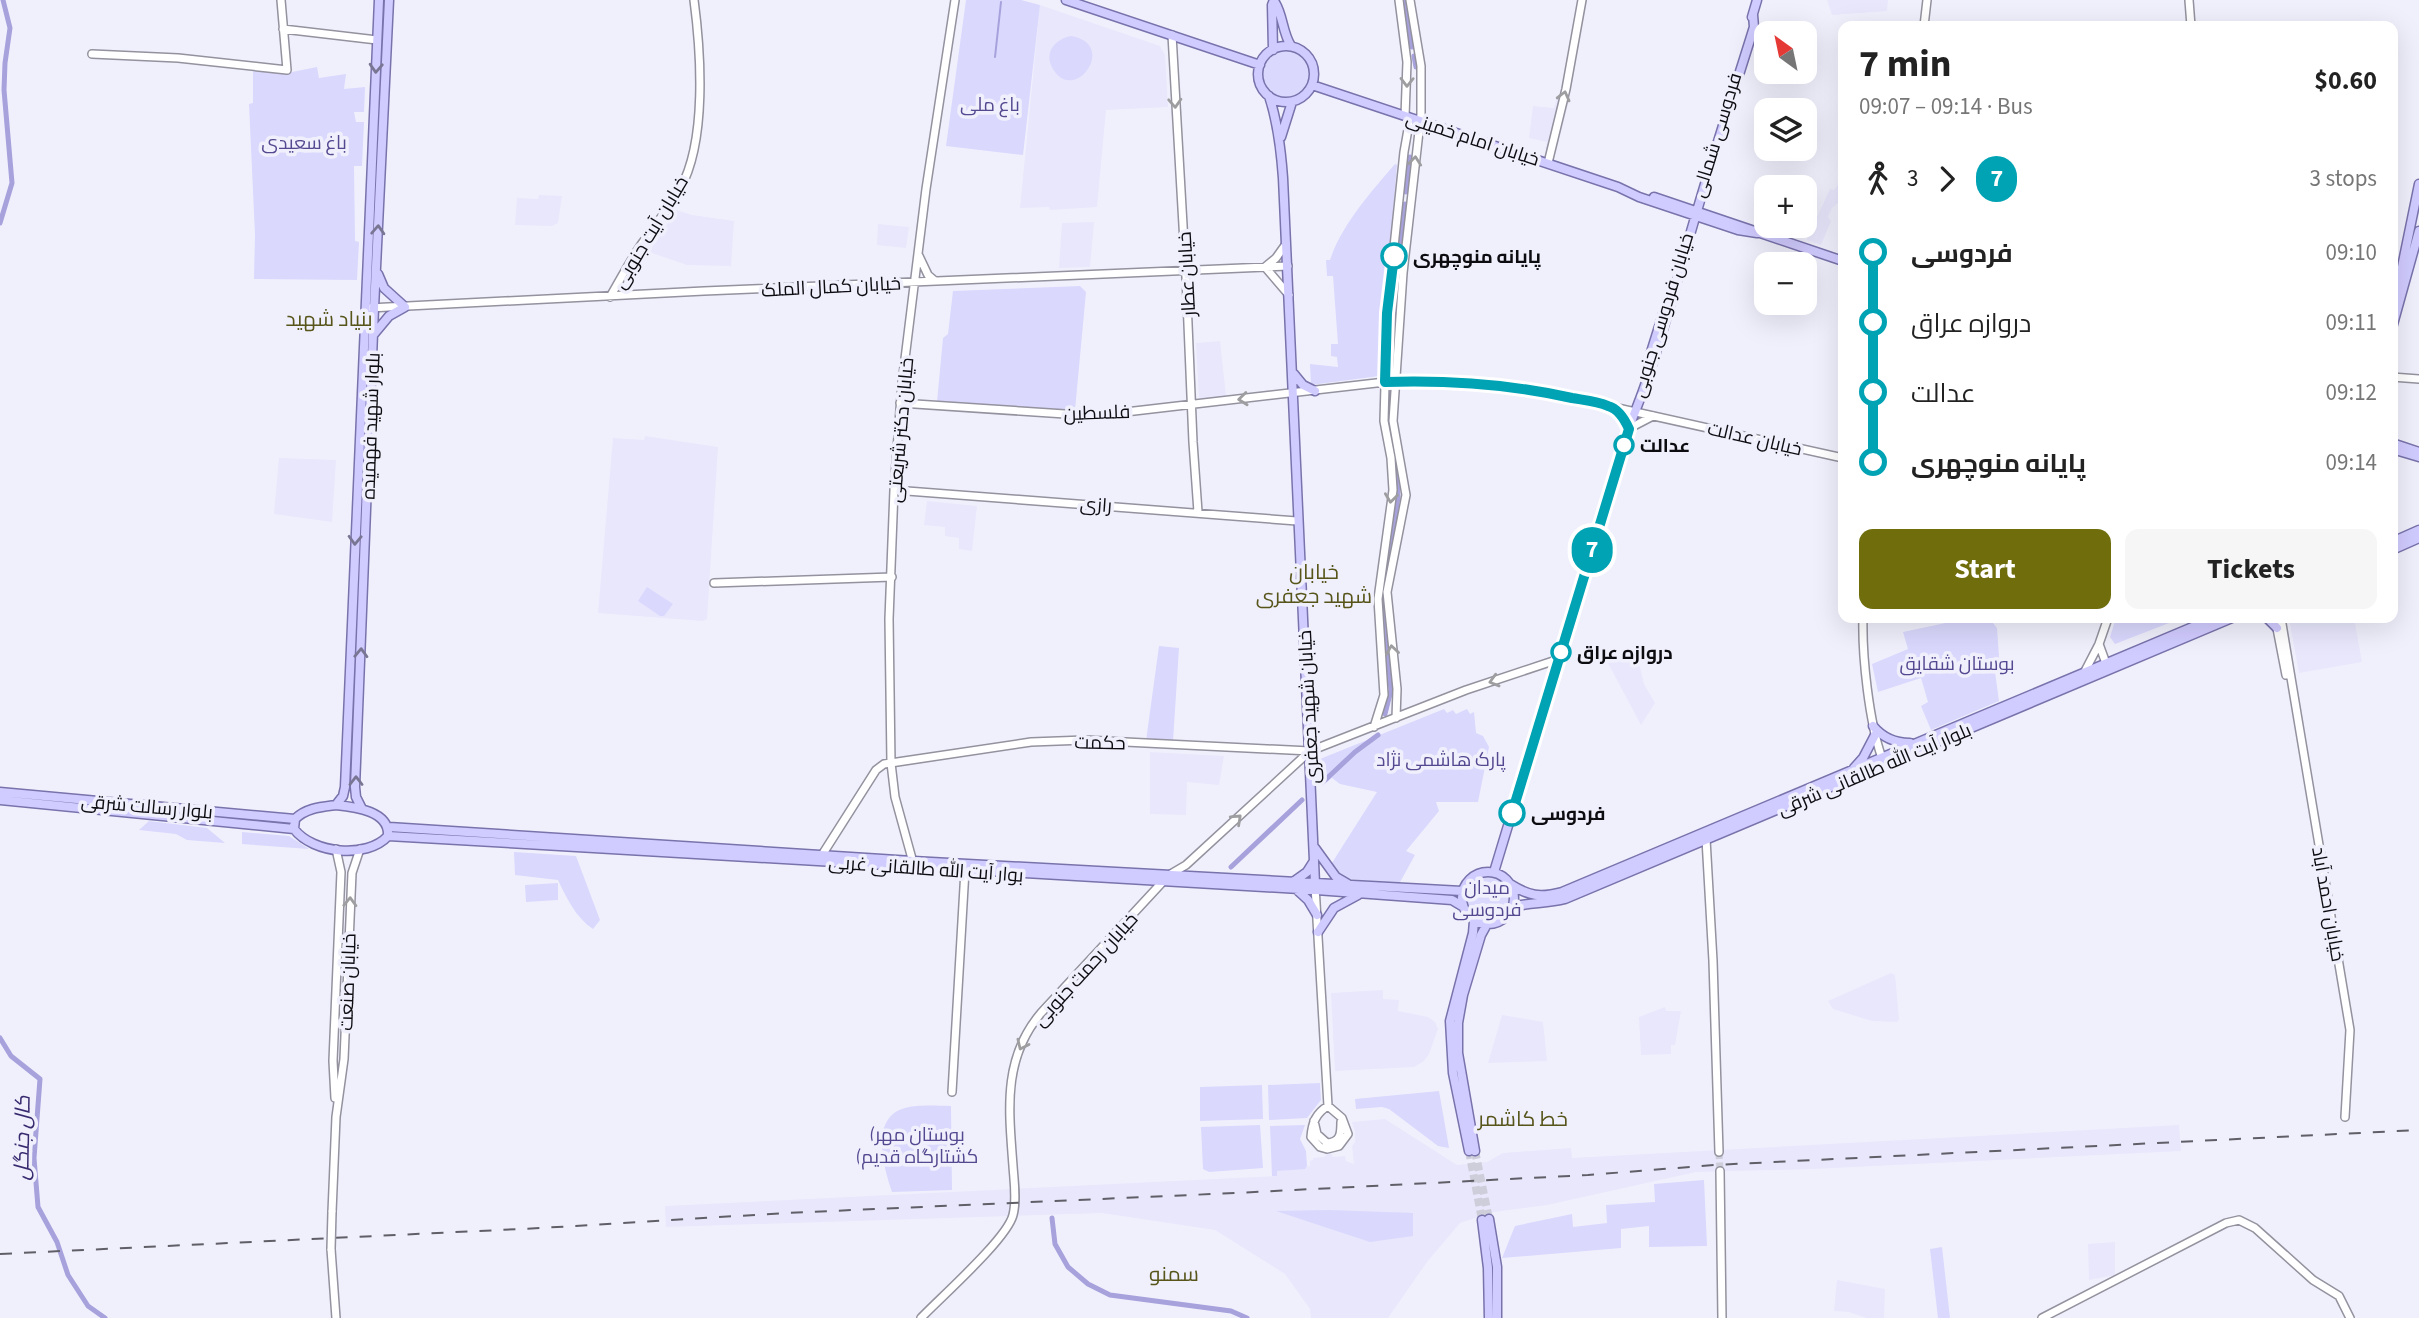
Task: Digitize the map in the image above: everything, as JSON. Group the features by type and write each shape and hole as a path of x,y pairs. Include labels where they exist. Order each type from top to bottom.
{"main road":[{"name":"بلوار شهید فهمیده","path":"336,806 343,796 351,756 374,334 365,284 379,0"},
{"name":"بلوار شهید فهمیده","path":"362,809 356,797 351,756 364,322 376,270 389,0"},
{"path":"1066,0 1260,65"},
{"path":"1274,0 1278,5 1282,29 1291,46 1301,51 1312,63 1314,78 1305,94 1292,102 1282,102 1269,96 1261,85 1260,65 1273,50 1291,46"},
{"path":"1273,50 1274,0"},
{"name":"فردوسی شمالی","path":"1694,213 1754,27 1753,15 1758,0"},
{"name":"خیابان امام خمینی","path":"1312,85 1548,163 1738,230 1757,233 1838,259"},
{"name":"خیابان شهید جعفری","path":"1269,96 1276,115 1280,140 1287,243 1315,887"},
{"name":"خیابان شهید جعفری","path":"1280,140 1292,102"},
{"path":"372,133 383,134"},
{"path":"2398,302 2419,184"},
{"name":"خیابان فردوسی جنوبی","path":"1494,872 1694,213"},
{"path":"2398,285 2419,231"},
{"path":"374,334 390,316 404,307 384,288 376,270"},
{"path":"364,322 361,317 365,284"},
{"path":"1293,373 1303,385 1315,391"},
{"path":"2398,445 2419,452"},
{"path":"2398,451 2419,457"},
{"path":"2398,539 2419,530"},
{"path":"2398,547 2419,538"},
{"name":"بلوار آیت الله طالقانی شرقی","path":"1513,907 1529,902 1565,899 2203,623"},
{"name":"بلوار آیت الله طالقانی شرقی","path":"1510,884 1528,895 1562,892 1852,770 1883,761 1915,743 2085,671 2107,666 2219,623"},
{"path":"2272,623 2277,628"},
{"path":"1852,770 1863,758 1874,730 1891,740 1915,743"},
{"name":"بلوار رسالت شرقی","path":"0,792 294,824"},
{"name":"بلوار رسالت شرقی","path":"0,800 243,819"},
{"path":"336,806 362,809 381,818 389,831 378,843 360,849 336,849 315,844 304,839 294,824 310,809 336,806"},
{"name":"بوار آیت الله طالقانی غربی","path":"389,831 1038,871 1163,883 1462,891"},
{"name":"بوار آیت الله طالقانی غربی","path":"639,846 822,855 964,870 1169,875 1294,886"},
{"path":"1313,846 1336,877 1351,886"},
{"path":"1314,861 1294,886 1308,900 1317,915"},
{"path":"1480,872 1494,872 1510,884 1514,895 1513,907 1501,920 1487,924 1474,921 1462,906 1462,891 1474,875 1480,872"},
{"name":"بوار آیت الله طالقانی غربی","path":"1315,887 1362,894 1452,900 1462,906"},
{"path":"1318,932 1334,908 1362,894"},
{"path":"1474,921 1450,1021 1453,1073 1472,1151 1458,1053 1458,1023 1463,995 1481,935 1487,924"},
{"path":"1489,1318 1486,1219 1497,1267 1497,1318"}],"street":[{"path":"92,54 287,70 281,0"},
{"name":"خیابان آیت جنوبی","path":"610,297 625,269 681,188 689,164 700,96 699,43 694,0"},
{"path":"1374,727 1384,695 1378,599 1393,490 1391,458 1384,421 1387,313 1408,117 1406,53 1399,0"},
{"path":"1396,718 1398,689 1387,592 1400,520 1406,503 1393,421 1410,201 1420,121 1421,66 1410,0"},
{"path":"1925,21 1927,0"},
{"path":"2189,0 2191,21"},
{"name":"خیابان دکتر شریعتی","path":"914,864 895,797 891,763 890,619 894,490 900,403 955,1"},
{"path":"1548,163 1566,89 1582,1"},
{"path":"283,29 377,40"},
{"name":"خیابان عطار","path":"1172,35 1198,512"},
{"path":"1406,53 1418,51"},
{"path":"1400,199 1410,201"},
{"path":"1287,243 1265,267 1289,295"},
{"path":"919,255 928,275 936,281"},
{"name":"خیابان کمال الملک","path":"369,308 1288,266"},
{"path":"2398,377 2419,379"},
{"name":"خیابان عدالت","path":"1294,394 1385,382 1443,381 1503,385 1838,457"},
{"name":"فلسطین","path":"900,403 1080,415 1294,394"},
{"path":"1609,406 1621,416 1629,429 1656,416"},
{"path":"1391,458 1401,459"},
{"name":"رازی","path":"894,490 1297,521"},
{"path":"714,583 891,577"},
{"path":"1863,623 1874,730 1883,761"},
{"path":"2085,671 2106,623"},
{"name":"خیابان احمد آباد","path":"2276,623 2292,692"},
{"name":"خیابان احمد آباد","path":"2282,623 2350,1030 2345,1117"},
{"path":"2099,644 2107,666"},
{"path":"1169,875 1186,865 1310,751 1474,687 1559,659"},
{"name":"حکمت","path":"891,763 1031,742 1085,740 1310,751"},
{"path":"822,855 880,766 891,763"},
{"path":"1706,839 1719,1152"},
{"name":"خیابان صنعت","path":"336,849 341,872 333,1061 336,1117"},
{"name":"خیابان صنعت","path":"336,1318 331,1249 336,1117 344,1059 352,873 360,849"},
{"path":"1186,865 1194,877"},
{"path":"953,1092 964,870"},
{"name":"خیابان رحمت جنوبی","path":"921,1318 1002,1235 1013,1215 1014,1185 1008,1094 1016,1058 1027,1034 1038,1017 1169,875"},
{"name":"خیابان شهید جعفری","path":"1315,887 1328,1106"},
{"path":"337,959 348,959"},
{"path":"1328,1106 1342,1118 1347,1131 1346,1138 1339,1146 1328,1149 1320,1147 1311,1137 1314,1121 1321,1110 1328,1106"},
{"path":"1720,1171 1722,1318"},
{"path":"2042,1318 2226,1223 2239,1220 2255,1228 2313,1280 2339,1296 2350,1318"}],"shaded area":[{"path":"1827,0 1888,0 1887,11 1832,15"},
{"path":"1040,5 1160,46 1165,55 1168,107 1106,110 1097,207 1050,210 1049,207 1020,208"},
{"path":"1557,98 1569,101 1556,152 1545,149 1547,142 1529,138 1533,106 1554,108"},
{"path":"1838,185 1838,203 1828,217 1831,221 1821,245 1807,240 1817,238 1817,217 1830,189 1834,190"},
{"path":"539,195 562,196 558,223 552,226 515,225 517,198 538,199"},
{"path":"676,210 734,221 731,266 687,265 649,252"},
{"path":"1094,222 1090,267 1059,268 1062,223"},
{"path":"878,224 909,227 906,248 877,245"},
{"path":"1220,341 1226,396 1201,399 1196,343"},
{"path":"645,436 718,447 707,619 703,621 598,613 613,438 644,440"},
{"path":"279,458 336,460 332,522 274,514"},
{"path":"927,501 977,506 972,551 959,549 959,538 945,536 945,527 924,525"},
{"path":"2290,623 2355,623 2362,662 2299,673"},
{"path":"1636,651 1644,684 1655,703 1641,725 1608,663"},
{"path":"1150,752 1224,756 1219,785 1187,782 1186,815 1150,814"},
{"path":"1891,973 1895,975 1899,1019 1897,1022 1872,1021 1833,1009 1828,1001"},
{"path":"1383,990 1383,999 1399,1000 1398,1011 1428,1017 1435,1022 1438,1029 1429,1054 1414,1067 1335,1071 1331,993"},
{"path":"1665,1007 1666,1011 1681,1011 1671,1054 1641,1055 1639,1017"},
{"path":"1502,1015 1543,1022 1547,1061 1488,1063"},
{"path":"1385,1119 1457,1165 1487,1162 1503,1153 1571,1148 1572,1158 2179,1125 2181,1151 1696,1172 1547,1205 1494,1212 1460,1223 1427,1262 1388,1318 1311,1318 1310,1309 1285,1274 1215,1230 1102,1213 666,1227 665,1206 1277,1176 1277,1171 1310,1166 1313,1158 1331,1153 1333,1157 1345,1156 1346,1161 1354,1164 1352,1146 1355,1132 1352,1122"},
{"path":"2115,1242 2115,1275 2089,1280 2088,1244"},
{"path":"1837,1280 1885,1289 1884,1318 1866,1318 1849,1312 1834,1311"}],"green space":[{"name":"باغ ملی","path":"966,0 1021,0 1040,5 1023,155 946,146"},
{"path":"1071,36 1085,41 1091,50 1092,59 1081,76 1071,80 1062,78 1053,69 1049,58 1052,48 1060,40"},
{"path":"1287,51 1304,58 1311,75 1304,92 1287,99 1270,92 1263,75 1270,58"},
{"name":"باغ سعیدی","path":"317,67 319,78 346,74 344,89 365,87 364,112 354,112 356,122 364,122 362,166 354,166 355,241 359,242 357,280 254,279 255,235 249,104 253,103 253,71 292,72"},
{"path":"1395,164 1379,376 1311,385 1310,364 1338,367 1337,357 1331,356 1331,344 1338,344 1333,276 1327,276 1326,260 1330,260 1358,209"},
{"path":"1080,286 1086,292 1075,410 937,402 943,338 948,334 953,291"},
{"path":"647,587 673,604 664,616 638,601"},
{"name":"بوستان شقایق","path":"1945,623 1993,623 1997,628 2000,671 1995,672 1999,701 1931,730 1921,706 1928,702 1921,678 1878,692 1872,664 1908,649 1903,632"},
{"path":"2114,623 2169,623 2115,644 2110,637"},
{"path":"1159,646 1179,648 1173,741 1146,741"},
{"name":"پارک هاشمی نژاد","path":"1444,709 1447,713 1453,710 1456,714 1467,709 1470,714 1474,712 1476,733 1483,736 1489,747 1478,802 1436,802 1439,811 1406,851 1415,855 1399,884 1340,878 1330,866 1377,792 1340,784 1332,778 1322,786 1320,759"},
{"path":"149,821 207,828 225,843 187,840 176,834 139,830"},
{"path":"242,832 289,836 309,849 242,844"},
{"path":"514,852 576,856 600,920 593,929 577,913 558,880 515,875"},
{"name":"میدان فردوسی","path":"1487,876 1502,883 1509,898 1502,913 1487,920 1472,913 1465,898 1472,883"},
{"path":"558,883 558,900 526,902 525,885"},
{"path":"1320,1083 1321,1100 1307,1118 1269,1120 1268,1085"},
{"path":"1262,1085 1263,1119 1200,1121 1200,1087"},
{"path":"1439,1091 1449,1148 1438,1146 1389,1109 1356,1109 1355,1099"},
{"name":"(بوستان مهر (کشتارگاه قدیم","path":"951,1106 952,1190 892,1192 883,1159 886,1123 892,1115 908,1107"},
{"path":"1260,1125 1263,1168 1209,1172 1203,1169 1201,1127"},
{"path":"1305,1125 1300,1139 1306,1151 1307,1166 1305,1169 1277,1171 1277,1176 1272,1176 1270,1126"},
{"path":"1704,1180 1707,1246 1649,1247 1649,1226 1621,1229 1621,1248 1502,1258 1515,1226 1572,1214 1573,1227 1607,1223 1606,1205 1655,1202 1654,1184"},
{"path":"1276,1211 1413,1213 1413,1236 1370,1242"},
{"path":"1942,1247 1950,1318 1938,1318 1930,1249"}],"waterway":[{"name":"کال جنگل","path":"0,223 12,183 4,90 10,28 3,0"},
{"path":"1404,0 1412,47"},
{"path":"995,57 1001,2"},
{"path":"1414,56 1416,67"},
{"path":"1406,192 1410,157"},
{"path":"1390,377 1397,261 1405,204"},
{"path":"1390,393 1388,424 1395,456"},
{"path":"1385,714 1391,690 1382,597 1398,497 1396,463"},
{"path":"1323,782 1378,735"},
{"path":"1231,867 1302,800"},
{"name":"کال جنگل","path":"0,1038 11,1056 40,1079 34,1158 38,1207 57,1242 68,1275 88,1306 105,1318"},
{"path":"1052,1218 1055,1244 1068,1267 1088,1284 1110,1295 1231,1311 1247,1318"}],"tunnel":[{"path":"1469,1151 1482,1220"},
{"path":"1475,1151 1489,1219"},
{"path":"1719,1152 1720,1171"}],"railway":[{"path":"0,1254 1588,1175 1714,1165 2419,1130"}],"bus line":[{"name":"7","path":"1394,256 1387,313 1385,382 1443,381 1503,385 1559,395 1609,406 1616,410 1629,429 1512,813"}],"place":[{"name":"پایانه منوچهری","path":"1394,256"},
{"name":"عدالت","path":"1624,445"},
{"name":"دروازه عراق","path":"1561,652"},
{"name":"فردوسی","path":"1512,813"}],"district":[{"name":"بنیاد شهید","path":"329,319"},
{"name":"خیابان شهید جعفری","path":"1314,584"},
{"name":"خط کاشمر","path":"1523,1119"},
{"name":"سمنو","path":"1174,1274"}]}
